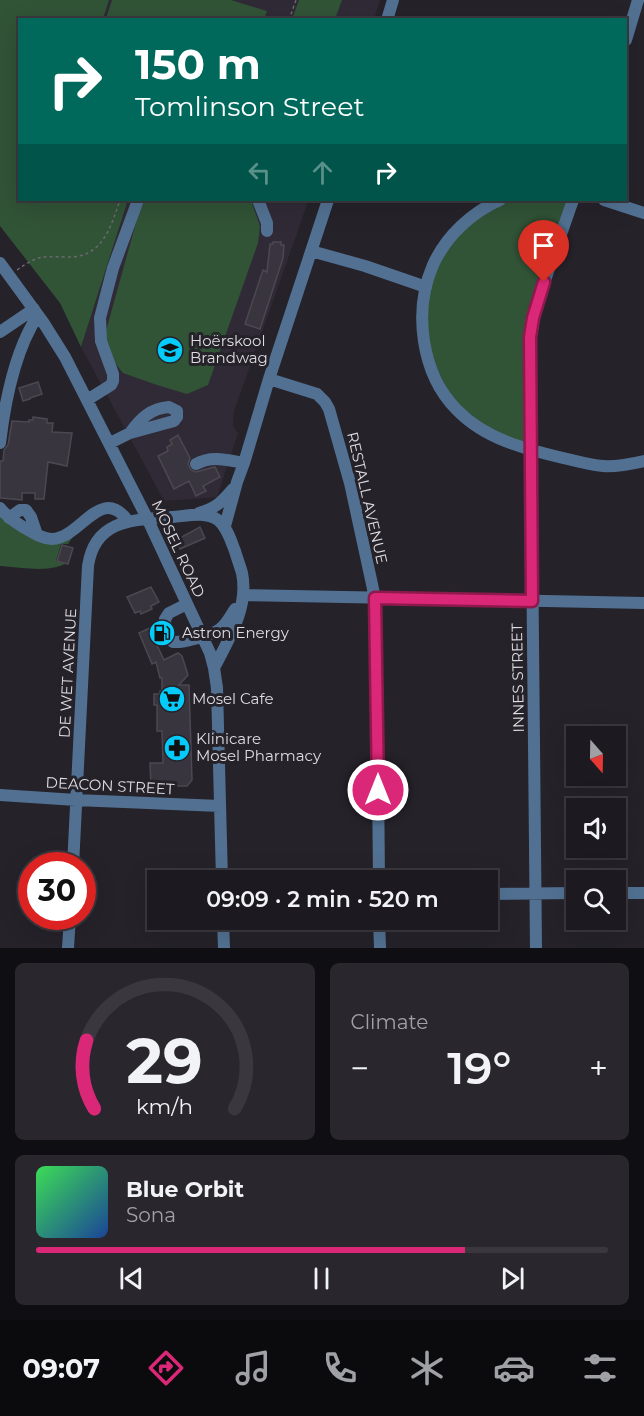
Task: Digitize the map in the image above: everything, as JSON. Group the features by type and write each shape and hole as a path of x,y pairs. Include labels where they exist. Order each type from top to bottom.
{"street":[{"path":"388,18 393,0"},
{"path":"627,37 638,0"},
{"path":"87,400 111,385 113,381 113,374 101,341 100,318 113,268 138,201"},
{"path":"258,201 267,223 267,231"},
{"path":"225,526 237,482 328,201"},
{"path":"498,201 478,211 455,233 433,265 423,305 423,342 432,374 456,410 499,440 531,451 605,467 644,461"},
{"name":"INNES STREET","path":"536,948 530,337 537,303 573,201"},
{"path":"607,201 644,213"},
{"path":"311,251 365,266 426,287"},
{"name":"MOSEL ROAD","path":"0,263 65,357 147,518 214,668 222,870"},
{"path":"0,332 36,312"},
{"path":"0,443 12,380 36,312"},
{"name":"RESTALL AVENUE","path":"270,379 317,394 325,402 330,409 350,483 375,598 379,870"},
{"path":"110,443 130,433"},
{"path":"196,464 214,459 244,463"},
{"path":"195,515 218,505 237,482"},
{"path":"0,508 21,526 43,538 52,539 64,536 105,508 113,508 122,512 128,521"},
{"path":"195,515 212,516 225,526 242,574 241,609 214,668"},
{"name":"DE WET AVENUE","path":"74,852 90,554 100,536 128,521 195,515"},
{"path":"243,598 644,603"},
{"path":"187,604 166,616 165,624 173,642 186,642 222,628 243,598"},
{"name":"DEACON STREET","path":"0,795 219,806"},
{"path":"498,894 566,893"},
{"path":"626,893 644,893"},
{"path":"68,948 69,930"},
{"path":"223,930 224,948"},
{"path":"379,930 380,948"}],"path":[{"path":"290,18 296,0"},
{"path":"9,275 39,258 83,256 94,250 105,236 120,201"}],"shaded area":[{"path":"109,0 380,0 374,18 104,18"},
{"name":"Hoërskool Brandwag","path":"128,201 306,201 234,411 233,426 238,433 217,497 164,501 81,347"}],"green space":[{"path":"0,0 109,0 103,18 18,18 18,201 128,201 81,347 60,303 0,226"},
{"path":"112,0 231,0 267,11 264,18 106,18"},
{"path":"299,0 342,0 335,18 292,18"},
{"path":"144,201 251,201 260,226 258,243 208,385 187,394 123,373 114,362 104,338 139,212"},
{"path":"497,201 571,201 529,323 530,449 493,434 457,408 423,342 431,265 456,237"},
{"path":"0,513 22,531 74,535 68,544 61,544 56,561 65,564 42,569 0,566"}],"building":[{"path":"281,242 281,245 284,245 283,258 260,329 245,324 263,270 267,272 270,244"},
{"path":"38,382 42,394 23,401 19,388"},
{"path":"33,417 47,419 47,423 53,423 52,432 72,433 67,466 48,462 44,499 35,499 35,493 22,493 22,500 0,498 0,461 3,461 4,450 8,445 12,421 29,422 33,420"},
{"path":"178,435 190,458 188,464 191,470 196,472 215,467 220,477 203,486 206,491 196,496 189,481 174,489 158,456 168,451 167,447 172,444 170,440"},
{"path":"200,527 205,538 180,549 176,540"},
{"path":"62,545 73,548 68,564 57,561"},
{"path":"151,587 159,602 151,606 152,609 141,614 140,611 135,613 127,597"},
{"path":"157,627 161,641 156,643 164,660 178,653 182,656 188,675 179,685 189,685 192,780 187,786 151,786 150,763 163,763 162,731 157,731 157,705 154,705 154,694 160,694 162,691 162,678 160,678 156,662 152,664 139,633"}],"place":[{"name":"Hoërskool Brandwag","path":"170,350"},
{"name":"Astron Energy","path":"162,633"},
{"name":"Mosel Cafe","path":"172,699"},
{"name":"Klinicare Mosel Pharmacy","path":"177,748"}],"route":[{"path":"378,790 375,598 532,601 530,337 544,282"}]}
